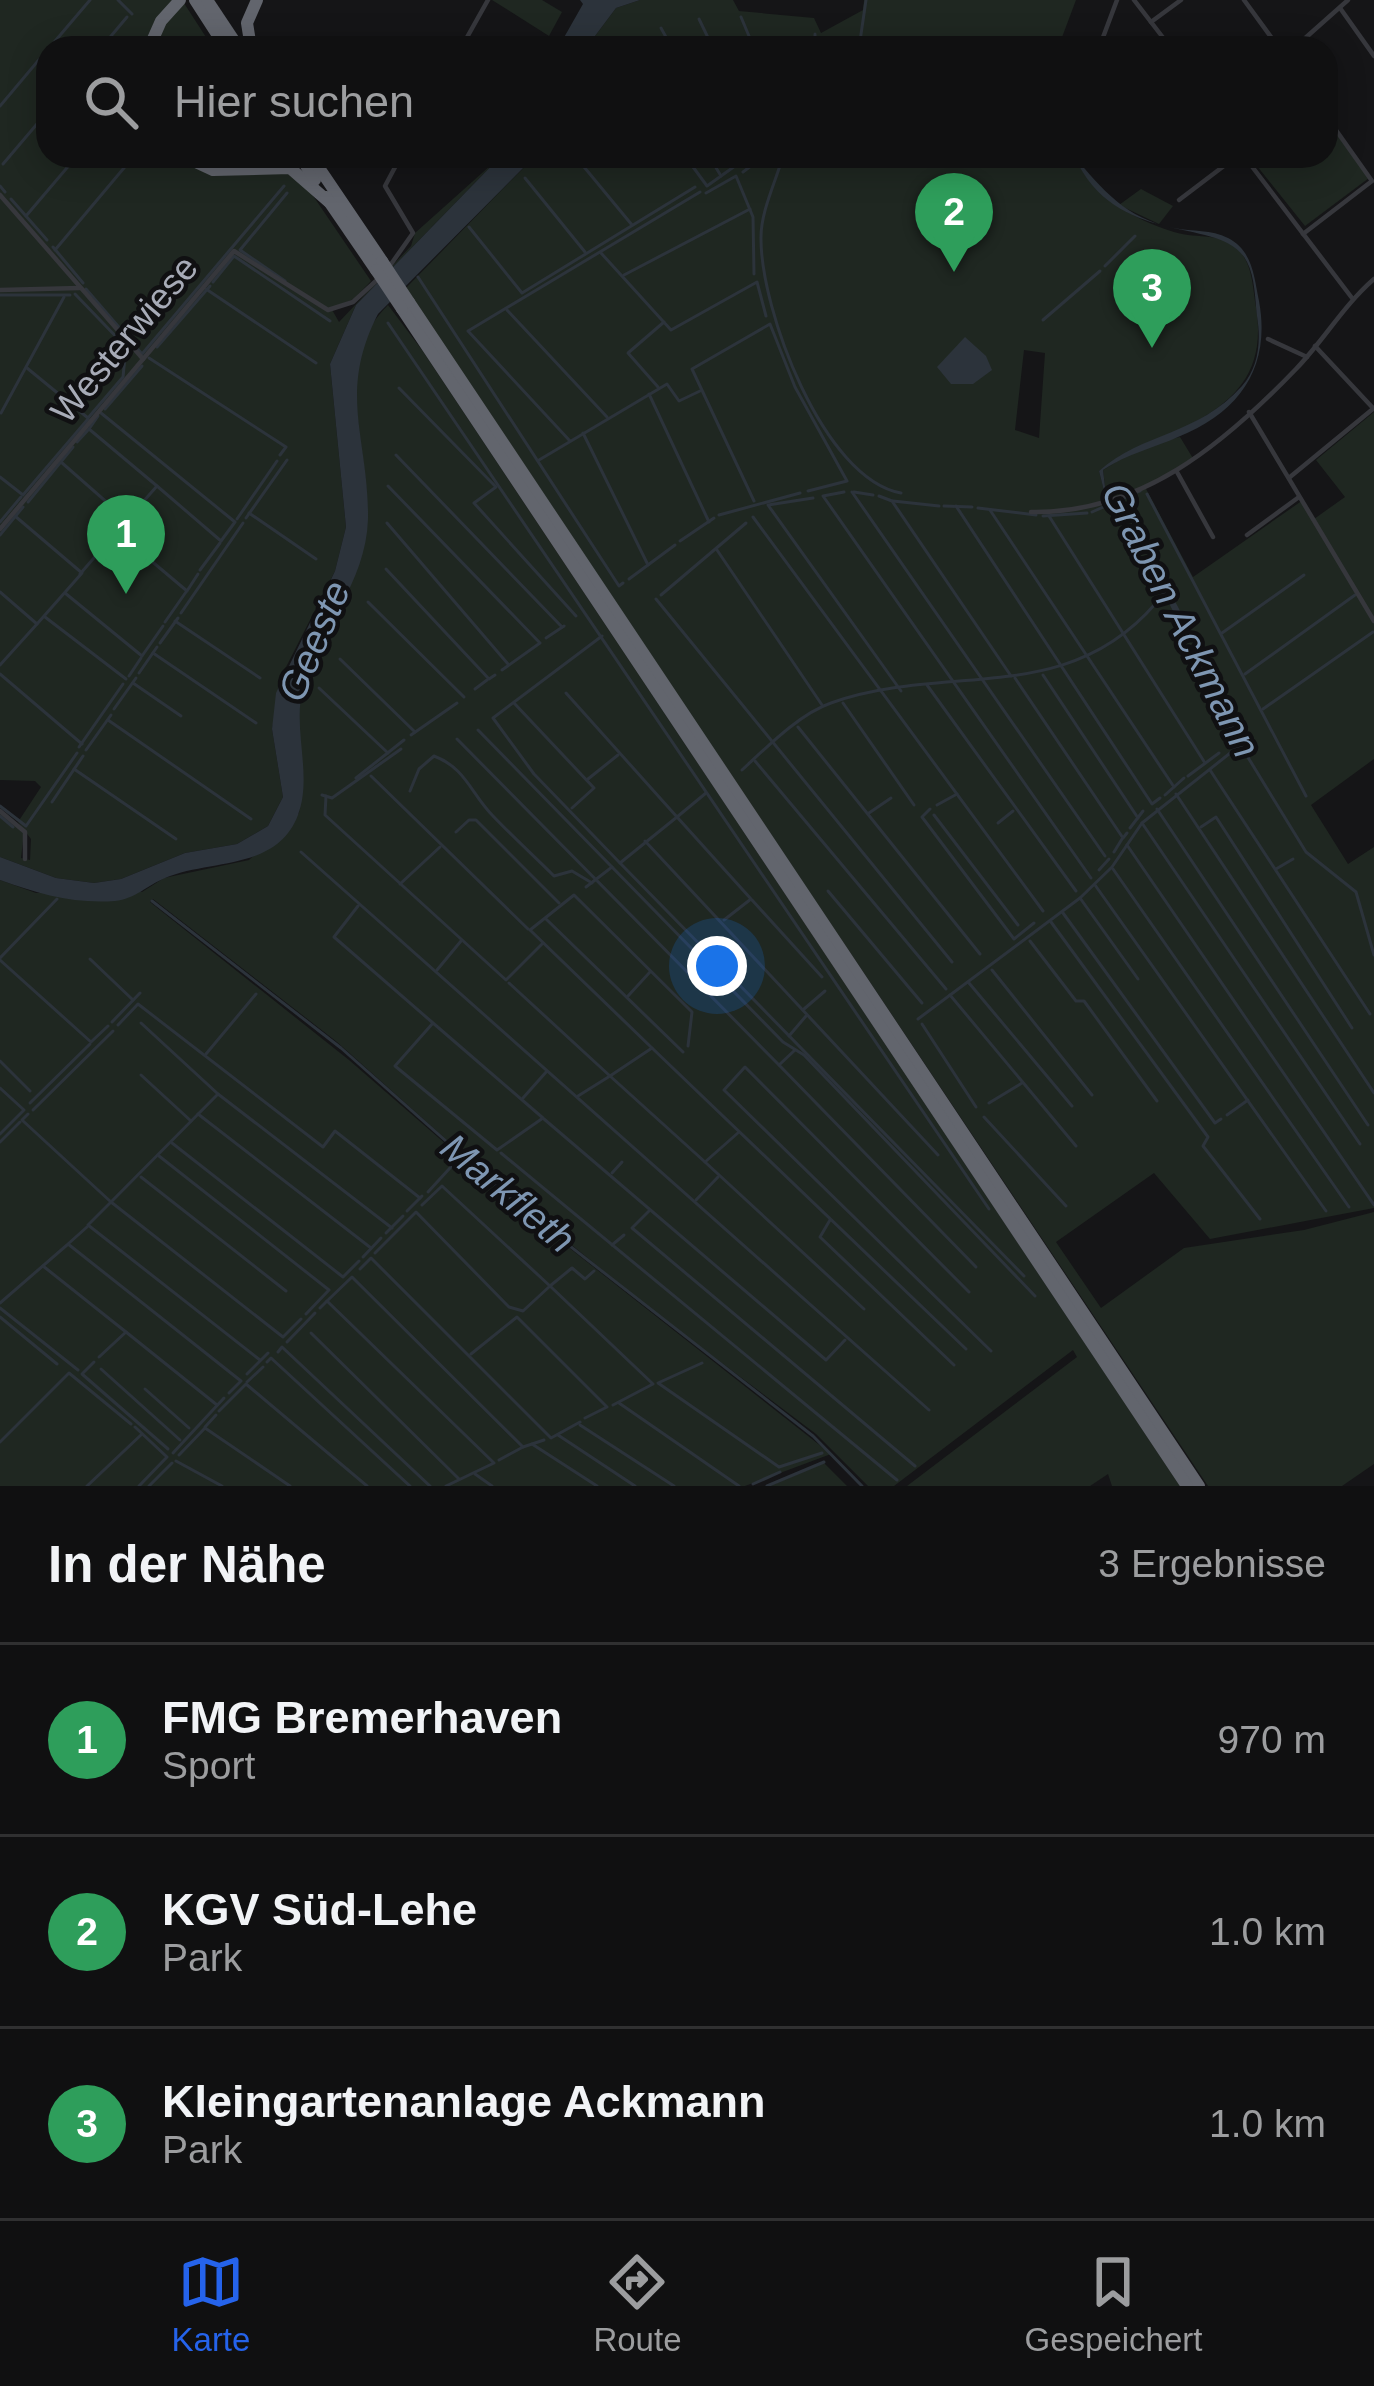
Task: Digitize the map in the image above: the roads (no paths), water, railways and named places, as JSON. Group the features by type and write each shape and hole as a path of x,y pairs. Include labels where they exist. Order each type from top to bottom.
{"highway":[{"path":"195,0 219,36"},
{"path":"207,0 231,36"},
{"path":"249,36 248,16 256,0"},
{"path":"156,36 177,2"},
{"path":"209,168 290,168 329,202"},
{"path":"308,168 379,266"},
{"path":"318,168 379,266 1199,1486"},
{"path":"406,305 1186,1486"}],"street":[{"path":"468,36 488,0"},
{"path":"1101,36 1118,0"},
{"path":"1134,0 1162,36"},
{"path":"1151,22 1181,0"},
{"path":"1244,0 1270,36"},
{"path":"1307,36 1343,3 1374,56"},
{"path":"1304,234 1372,182 1338,133"},
{"name":"Westerwiese","path":"0,529 234,251 319,308 337,310 382,274 413,233 385,190 395,168"},
{"path":"1179,200 1224,168"},
{"path":"1251,168 1352,298"},
{"path":"0,195 142,359"},
{"path":"1030,512 1070,513 1109,504 1177,472 1307,357 1352,298 1374,279"},
{"path":"0,290 80,288"},
{"path":"1268,339 1307,357"},
{"path":"1288,478 1374,408 1315,346"},
{"path":"1249,412 1374,621"},
{"path":"1177,472 1213,537"},
{"path":"1247,535 1299,497"},
{"path":"0,811 26,832 26,859"}],"water":[{"path":"580,0 640,0 616,8 595,36 565,36 583,4"},
{"name":"Geeste","path":"489,168 523,168 378,314 366,342 357,393 367,490 365,542 351,585 303,688 302,800 288,833 259,855 183,872 115,901 57,897 0,880 0,857 56,878 94,883 121,879 185,853 237,844 268,826 283,797 272,729 276,693 335,571 346,527 330,364 356,305"},
{"path":"1082,168 1116,201 1154,223 1142,219 1116,206 1093,186"},
{"path":"1175,228 1222,235 1243,250 1251,265 1259,301 1260,346 1255,366 1247,384 1219,414 1103,470 1107,503 1099,471 1134,448 1207,415 1242,386 1255,362 1258,325 1247,262 1234,247 1216,238"},
{"path":"965,337 986,356 992,370 973,384 951,384 937,367"},
{"path":"1113,505 1144,562 1173,598 1207,655 1208,677 1201,654 1169,603 1159,606 1162,594 1151,586"},
{"path":"1208,679 1243,743 1241,749 1233,749 1236,740"}],"waterway":[{"path":"59,36 90,0"},
{"path":"118,0 132,14"},
{"path":"861,36 866,0"},
{"path":"111,36 127,17"},
{"path":"741,17 749,36"},
{"path":"699,19 707,36"},
{"path":"661,28 665,36"},
{"path":"0,106 36,63"},
{"path":"3,164 36,125"},
{"path":"26,216 67,168"},
{"path":"55,250 124,168"},
{"path":"585,168 632,225"},
{"path":"694,168 707,186 732,168"},
{"path":"716,168 721,176"},
{"path":"743,172 748,168"},
{"path":"779,168 761,237 771,305 784,346 822,425 846,457 873,481 901,493"},
{"path":"706,193 736,176 753,217 754,274"},
{"path":"525,178 585,252"},
{"path":"0,186 5,192"},
{"path":"86,289 142,354 284,186"},
{"path":"469,227 522,293 695,187"},
{"path":"570,441 468,331 700,192"},
{"path":"285,281 240,250 287,193"},
{"path":"11,199 47,240"},
{"path":"624,275 750,209"},
{"path":"1105,266 1135,236"},
{"path":"53,247 83,283"},
{"path":"601,253 671,330 757,282 766,316"},
{"path":"213,282 234,256 330,321"},
{"path":"1043,320 1100,271"},
{"path":"418,277 619,586 623,583"},
{"path":"157,347 210,286"},
{"path":"206,289 316,363"},
{"path":"27,368 88,418 123,377 126,347 75,294"},
{"path":"0,295 70,295"},
{"path":"1,413 64,297"},
{"path":"507,310 607,417"},
{"path":"658,387 628,353 664,322"},
{"path":"388,323 989,1209"},
{"path":"754,501 692,369 770,324 795,387 847,481 808,491"},
{"path":"149,358 286,447 280,455"},
{"path":"105,409 142,366"},
{"path":"539,460 667,384 679,401 700,391"},
{"path":"399,388 496,487 474,503 576,616"},
{"path":"649,394 709,522"},
{"path":"101,413 235,522 221,541 157,486"},
{"path":"89,429 98,416"},
{"path":"0,477 23,495 88,419"},
{"path":"77,442 89,429 157,486 128,519"},
{"path":"583,433 648,565"},
{"path":"28,502 73,447"},
{"path":"396,455 562,627"},
{"path":"246,518 287,460"},
{"path":"237,519 277,461"},
{"path":"61,462 127,520 80,574"},
{"path":"388,486 540,643 502,670"},
{"path":"1092,512 1140,491"},
{"path":"844,492 823,496 1091,878"},
{"path":"852,492 1105,856"},
{"path":"854,492 873,495"},
{"path":"719,515 800,493"},
{"path":"1147,494 1306,796"},
{"path":"879,496 892,501 1011,676"},
{"path":"0,522 21,497"},
{"path":"813,498 768,505 901,691"},
{"path":"893,501 939,506"},
{"path":"944,506 972,507"},
{"path":"956,506 1152,804 1160,798"},
{"path":"0,535 23,507"},
{"path":"978,508 1036,515"},
{"path":"990,510 1174,787"},
{"name":"Geeste","path":"249,513 316,559"},
{"path":"1043,516 1087,513"},
{"path":"15,516 82,573 37,624"},
{"path":"1049,516 1205,763"},
{"path":"753,517 1043,911"},
{"path":"680,541 714,518"},
{"path":"181,613 243,523"},
{"path":"387,523 508,664"},
{"path":"661,595 746,523"},
{"path":"117,532 187,591 198,574"},
{"path":"200,570 220,543"},
{"path":"629,579 675,545"},
{"path":"717,550 822,705"},
{"path":"386,569 489,679 495,675"},
{"path":"1222,633 1304,575"},
{"path":"0,592 37,624 0,665"},
{"path":"165,622 186,592"},
{"path":"65,593 142,656 163,626"},
{"path":"1245,674 1355,595"},
{"path":"656,599 952,962"},
{"name":"Geeste","path":"368,602 464,697"},
{"path":"742,770 795,723 831,703 874,691 1044,670 1083,657 1121,636 1156,603"},
{"path":"45,617 126,679"},
{"path":"160,643 178,618"},
{"name":"Geeste","path":"175,621 260,678"},
{"path":"546,638 564,626"},
{"path":"1263,709 1373,632"},
{"path":"602,636 493,718 534,774 620,863"},
{"path":"139,673 157,647"},
{"path":"153,653 256,723"},
{"path":"129,676 141,658"},
{"name":"Geeste","path":"340,659 415,732"},
{"path":"0,674 82,744"},
{"path":"1043,675 1138,818"},
{"path":"114,709 136,678"},
{"path":"1015,678 1123,838 1127,833"},
{"path":"475,689 487,680"},
{"path":"133,683 181,716"},
{"path":"79,747 123,684"},
{"path":"927,685 1076,891"},
{"name":"Geeste","path":"319,688 388,753"},
{"path":"566,693 677,817 620,863 1024,1276"},
{"path":"411,735 457,703"},
{"path":"514,703 594,788 572,808"},
{"path":"843,703 914,805"},
{"path":"86,750 111,715"},
{"path":"108,720 251,819"},
{"path":"798,727 980,954"},
{"path":"478,730 783,1042 804,1055 1035,1296"},
{"path":"457,739 779,1065"},
{"path":"356,778 404,740"},
{"name":"Graben Ackmann","path":"1241,746 1306,852 1356,892 1374,955"},
{"path":"322,795 332,798 401,749"},
{"path":"918,1019 1080,898 1112,867 1142,823 1234,750"},
{"path":"0,806 26,826 77,753"},
{"path":"1188,776 1219,753"},
{"path":"588,779 618,755"},
{"path":"52,802 83,756"},
{"path":"410,791 419,769 434,756 445,761 554,876 572,871 592,883"},
{"path":"755,761 946,989"},
{"path":"74,769 176,839"},
{"path":"1210,770 1370,1014"},
{"path":"371,776 528,929"},
{"path":"1165,795 1184,778"},
{"path":"706,793 677,817 751,899 724,920"},
{"path":"937,805 957,794"},
{"path":"1176,794 1374,1093"},
{"path":"326,796 325,815 506,980 543,943"},
{"path":"869,813 891,798"},
{"path":"930,809 922,817 1014,939 1034,923"},
{"path":"1157,809 1368,1125"},
{"path":"998,823 1013,811"},
{"path":"1130,828 1143,811"},
{"path":"934,815 1018,925"},
{"path":"0,816 13,827"},
{"path":"1201,827 1216,817 1352,1028"},
{"path":"456,832 469,820 476,820 559,903"},
{"path":"1142,823 1360,1144"},
{"path":"1114,852 1122,839"},
{"path":"645,841 938,1155"},
{"path":"1127,845 1374,1205"},
{"path":"400,884 440,847"},
{"path":"301,852 929,1410"},
{"path":"1099,870 1109,859"},
{"path":"1276,869 1293,859"},
{"path":"586,887 612,867"},
{"path":"1113,869 1349,1207"},
{"path":"1095,885 1326,1211"},
{"path":"828,891 922,1003"},
{"path":"688,1046 692,1012 574,895 530,930 652,1048 610,1076 705,1162"},
{"path":"1080,898 1138,979"},
{"path":"0,958 57,899"},
{"path":"752,900 822,977"},
{"name":"Markfleth","path":"152,901 341,1048 525,1211 813,1436 862,1486"},
{"path":"358,906 334,937 433,1023 395,1066 497,1150 543,1118 433,1023"},
{"path":"1063,913 1215,1123 1221,1119"},
{"path":"546,919 683,1052"},
{"path":"1051,922 1208,1137 1203,1146 1260,1219"},
{"path":"437,970 461,941"},
{"path":"1030,941 1076,1001 1084,1001 1157,1101"},
{"path":"90,959 133,1000"},
{"path":"0,960 91,1042 108,1026"},
{"path":"992,970 1092,1095"},
{"path":"628,996 650,972"},
{"path":"509,983 610,1076 578,1096"},
{"path":"969,983 1072,1106"},
{"path":"804,1009 825,991"},
{"path":"112,1022 140,993"},
{"path":"206,1054 256,994"},
{"path":"950,995 1076,1146"},
{"path":"118,1025 138,1004 323,1147 335,1131 420,1198"},
{"path":"789,1036 806,1016"},
{"path":"141,1023 218,1094"},
{"path":"922,1024 976,1107"},
{"path":"33,1110 113,1031"},
{"path":"30,1103 90,1044"},
{"path":"652,1048 966,1349"},
{"path":"795,1050 779,1065 976,1267"},
{"path":"0,1061 30,1091"},
{"path":"969,1292 745,1067 724,1090 991,1351"},
{"path":"523,1098 547,1071"},
{"path":"141,1075 191,1121"},
{"path":"989,1103 1022,1083"},
{"path":"0,1088 24,1110 0,1134"},
{"path":"28,1114 22,1120 111,1202 218,1094 392,1228"},
{"path":"1227,1115 1248,1100"},
{"path":"198,1114 371,1248"},
{"path":"984,1117 1066,1206"},
{"path":"544,1119 826,1360 845,1340"},
{"path":"0,1142 20,1122"},
{"path":"739,1132 705,1162 864,1309"},
{"path":"172,1143 343,1277 359,1261"},
{"path":"501,1153 897,1480"},
{"path":"159,1156 329,1290 306,1314"},
{"path":"428,1192 460,1157"},
{"path":"612,1173 622,1162"},
{"path":"141,1177 286,1291"},
{"path":"696,1200 718,1177"},
{"path":"375,1253 416,1212 509,1307 523,1311 550,1286 442,1186 422,1205"},
{"path":"407,1211 422,1196"},
{"path":"260,1360 88,1225 111,1202 283,1337 301,1319"},
{"path":"649,1211 632,1228 915,1466"},
{"path":"386,1233 403,1216"},
{"path":"830,1220 820,1237 954,1365"},
{"path":"87,1227 68,1244 241,1381 229,1393"},
{"path":"612,1245 624,1235"},
{"path":"363,1257 381,1238"},
{"path":"0,1303 67,1245"},
{"path":"360,1269 371,1258 551,1438 580,1422"},
{"path":"43,1266 126,1332"},
{"path":"594,1271 585,1279 572,1268 550,1286 653,1384 613,1405"},
{"path":"327,1301 352,1277 523,1447 499,1460"},
{"path":"320,1308 327,1301 494,1463 446,1486"},
{"path":"0,1308 78,1370"},
{"path":"287,1342 315,1313"},
{"path":"0,1317 57,1364"},
{"path":"471,1354 517,1317 607,1407 585,1418"},
{"path":"99,1357 126,1332 217,1405"},
{"path":"311,1333 459,1479"},
{"path":"278,1352 282,1347 430,1486"},
{"path":"247,1374 268,1353"},
{"path":"267,1362 271,1358 410,1486"},
{"path":"94,1362 82,1374 168,1449"},
{"path":"702,1363 658,1383 779,1467 822,1453"},
{"path":"247,1382 263,1367"},
{"path":"101,1369 180,1440"},
{"path":"0,1442 69,1373 131,1424"},
{"path":"219,1411 246,1384 367,1486"},
{"path":"145,1389 189,1428"},
{"path":"173,1453 224,1398"},
{"path":"619,1403 739,1486"},
{"path":"205,1427 216,1415"},
{"path":"580,1425 674,1486"},
{"path":"135,1427 167,1457 139,1486"},
{"path":"179,1455 205,1428 290,1486"},
{"path":"87,1486 142,1434"},
{"path":"558,1435 635,1486"},
{"path":"523,1447 544,1440"},
{"path":"532,1444 597,1486"},
{"path":"176,1461 222,1486"},
{"path":"767,1486 824,1462"},
{"path":"149,1486 172,1463"},
{"path":"753,1484 780,1472"},
{"path":"475,1474 492,1486"}],"place":[{"name":"KGV Süd-Lehe","path":"954,272"},
{"name":"Kleingartenanlage Ackmann","path":"1152,348"},
{"name":"FMG Bremerhaven","path":"126,594"}]}
